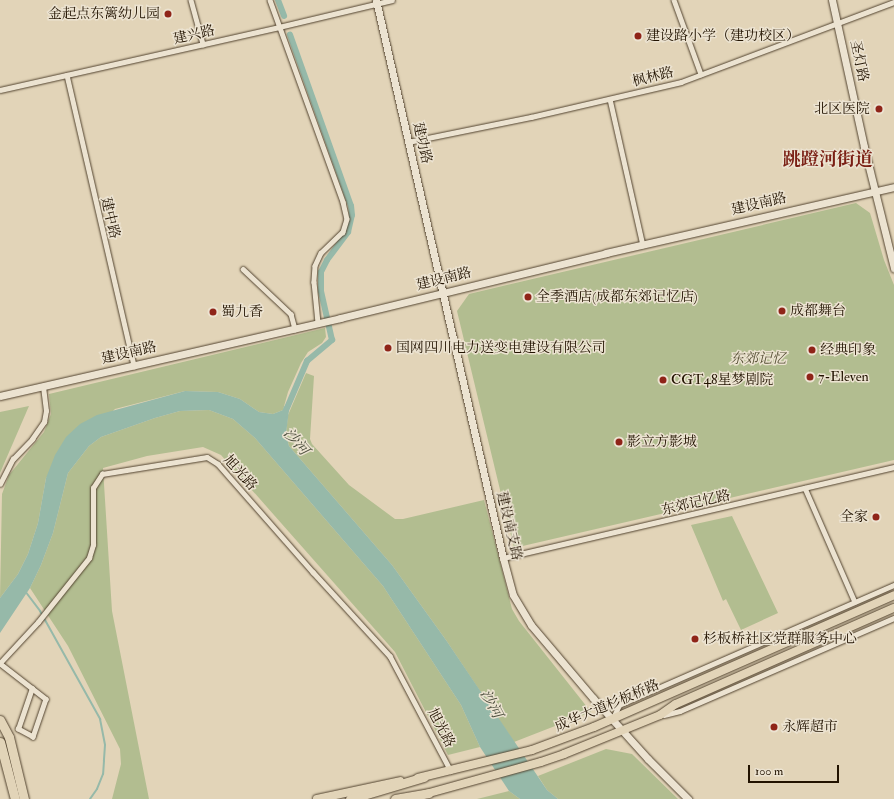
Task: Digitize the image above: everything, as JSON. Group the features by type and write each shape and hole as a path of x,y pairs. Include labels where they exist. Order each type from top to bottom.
{"highway":[{"path":"1,721 9,737 24,799"},
{"path":"0,742 15,799"},
{"path":"350,799 424,777"},
{"path":"395,799 428,793"}],"main road":[{"name":"成华大道杉板桥路","path":"317,799 386,783 452,771 532,750 612,720 894,595"},
{"name":"成华大道杉板桥路","path":"410,799 541,762 622,731 660,715 676,704 894,608"}],"street":[{"path":"191,0 204,44"},
{"path":"270,0 343,202 347,219 343,232 321,253 315,266 314,282 320,323"},
{"name":"建兴路","path":"0,90 279,28 376,2 392,0"},
{"path":"674,0 702,74"},
{"name":"圣灯路","path":"832,0 894,268"},
{"name":"建功路","path":"376,2 443,292"},
{"name":"枫林路","path":"408,142 530,117 681,82 837,22 894,2"},
{"name":"建中路","path":"67,75 134,366"},
{"path":"610,99 643,245"},
{"name":"建设南路","path":"0,396 295,329 443,292 894,187"},
{"path":"243,268 291,314 295,329"},
{"name":"建设南支路","path":"443,292 503,558 513,595 531,625 612,720 688,799"},
{"path":"0,484 13,459 32,439 44,422 46,411 43,386"},
{"name":"旭光路","path":"0,664 38,622 89,558 93,545 93,488 102,474 201,457 211,458 390,656 452,771"},
{"name":"东郊记忆路","path":"503,558 894,467"},
{"path":"805,488 855,602"},
{"path":"612,720 619,705 894,585"},
{"path":"660,715 680,711 894,618"},
{"path":"0,664 32,688 46,699 33,737 18,729 32,688"}],"green space":[{"name":"东郊记忆","path":"856,203 870,213 884,260 894,285 894,460 514,548 457,311 469,294"},
{"path":"325,328 326,337 322,343 308,352 301,363 288,392 283,410 273,414 259,412 240,399 218,392 185,391 115,409 46,478 38,523 28,554 18,574 0,598 2,494 9,475 44,432 51,414 49,394"},
{"path":"306,373 314,376 310,439 312,444 349,485 395,519 403,519 484,500 512,609 519,621 591,712 514,742 446,640 392,565 289,446 286,434 288,415"},
{"path":"29,406 0,473 0,412"},
{"path":"209,410 233,419 255,438 383,586 461,705 480,747 448,755 395,652 221,455 203,447 147,456 103,468 112,611 149,799 112,799 121,764 120,749 68,646 30,588 41,565 53,533 68,473 89,446 101,437 155,418 180,411"},
{"path":"732,516 778,613 741,630 726,599 723,601 691,525"},
{"path":"606,749 632,754 678,799 558,799 547,790 538,776"},
{"path":"509,791 520,799 477,799"}],"shaded area":[{"path":"185,391 218,392 240,399 259,412 273,414 283,410 284,406 289,410 286,434 289,446 392,565 446,640 547,790 558,799 520,799 509,791 480,747 461,705 383,586 255,438 233,419 209,410 180,411 155,418 101,437 89,446 68,473 53,533 41,565 30,588 0,633 0,598 18,574 28,554 38,523 46,478 55,455 66,437 80,424 97,415"}],"waterway":[{"path":"278,0 284,16"},
{"path":"284,415 307,361 332,340 321,291 321,272 327,260 348,232 352,215 351,206 290,35"},
{"path":"25,591 40,611 100,719 105,745 103,774 97,789 90,799"}],"place":[{"name":"金起点东篱幼儿园","path":"168,14"},
{"name":"建设路小学（建功校区）","path":"638,36"},
{"name":"北区医院","path":"879,109"},
{"name":"全季酒店(成都东郊记忆店)","path":"528,297"},
{"name":"成都舞台","path":"782,311"},
{"name":"蜀九香","path":"213,312"},
{"name":"国网四川电力送变电建设有限公司","path":"388,348"},
{"name":"经典印象","path":"812,350"},
{"name":"7-Eleven","path":"810,377"},
{"name":"CGT48星梦剧院","path":"663,380"},
{"name":"影立方影城","path":"619,442"},
{"name":"全家","path":"876,517"},
{"name":"杉板桥社区党群服务中心","path":"695,639"},
{"name":"永辉超市","path":"774,727"}],"district":[{"name":"跳蹬河街道","path":"828,160"}],"water label":[{"name":"沙河","path":"296,442"},
{"name":"沙河","path":"491,704"}]}
